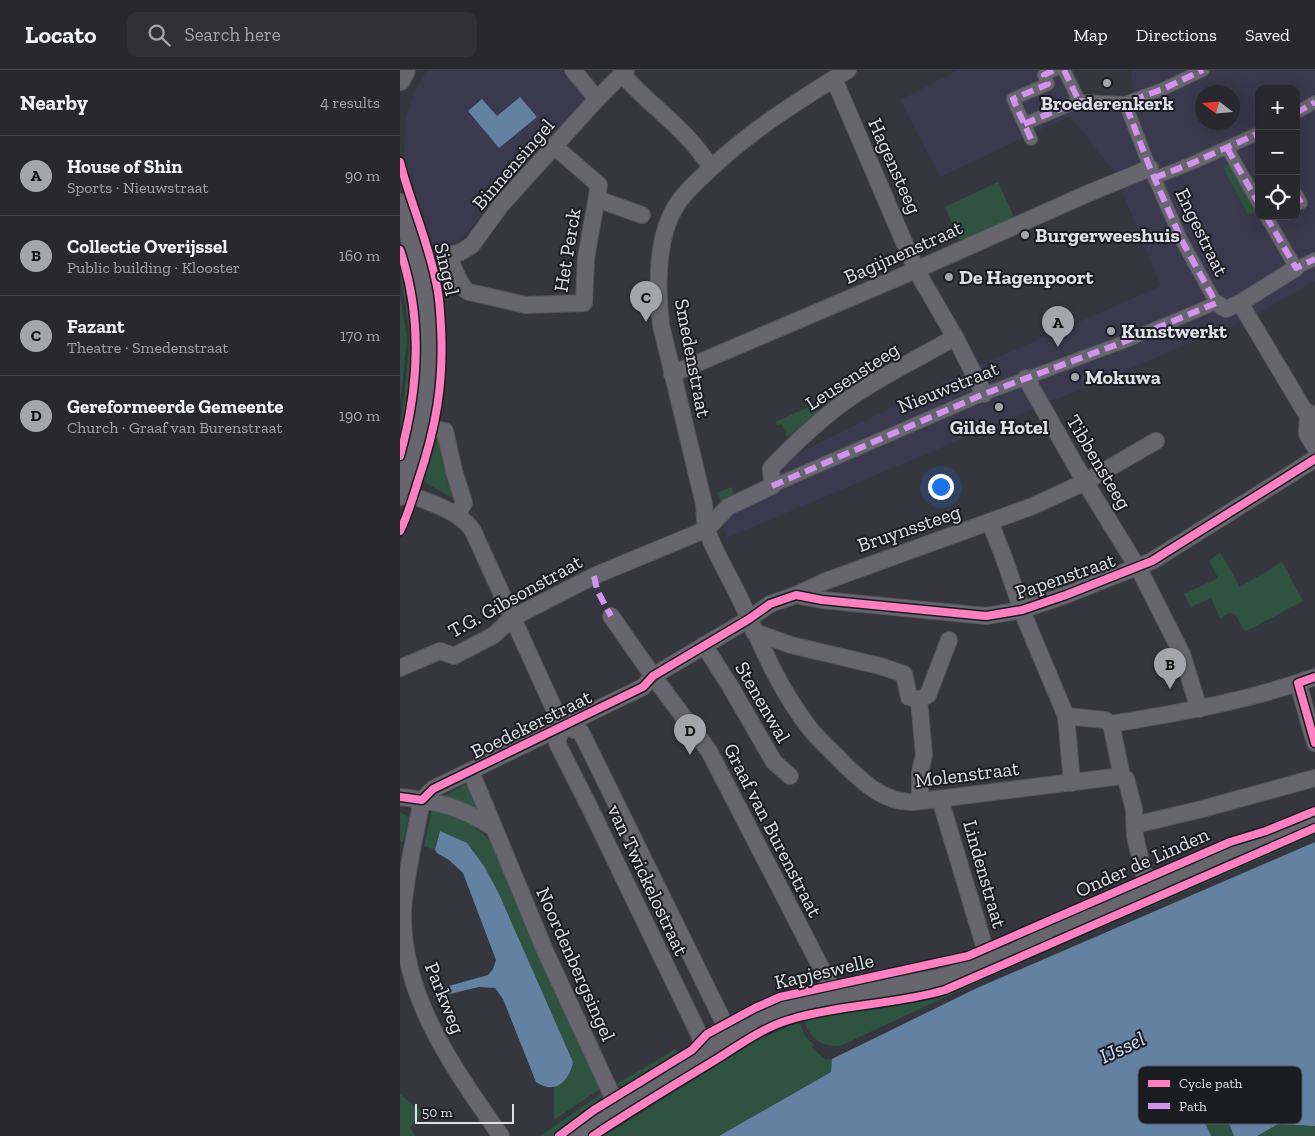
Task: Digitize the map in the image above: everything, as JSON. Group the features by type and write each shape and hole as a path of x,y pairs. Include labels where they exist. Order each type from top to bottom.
{"street":[{"path":"400,80 406,70"},
{"path":"573,70 597,99"},
{"name":"Smedenstraat","path":"752,625 707,529 704,504 661,325 659,300 662,253 666,232 676,205 711,168 753,132 848,70"},
{"path":"1031,139 1014,99 1048,84 1044,74 1054,70"},
{"path":"1064,70 1080,100"},
{"path":"1024,124 1080,100 1125,103 1163,89 1203,70"},
{"path":"624,72 637,91 666,116 704,157 711,168"},
{"name":"Binnensingel","path":"418,264 461,252 472,245 501,206 597,99 624,72"},
{"name":"Hagensteeg","path":"834,79 916,270 955,337 984,394"},
{"path":"1300,111 1315,102"},
{"name":"Engestraat","path":"1125,103 1152,173 1181,239 1216,302"},
{"path":"1152,173 1227,148 1255,135"},
{"name":"Het Perck","path":"449,256 461,284 469,292 526,305 584,303 586,258 599,184 555,147"},
{"path":"1227,148 1255,197"},
{"name":"Bagijnenstraat","path":"672,374 916,270 1033,217 1152,173"},
{"name":"Het Perck","path":"596,199 642,214"},
{"name":"Singel","path":"400,204 418,264 426,300 429,335 427,392 421,426 400,494"},
{"path":"1268,220 1296,268"},
{"path":"1216,302 1226,309 1240,303 1296,268 1315,259"},
{"name":"Nieuwstraat","path":"707,529 728,507 772,486 984,394 1121,343 1216,302"},
{"path":"1240,303 1304,410 1312,414 1307,434 1315,447"},
{"name":"Leusensteeg","path":"772,486 771,468 811,429 838,407 878,381 955,337"},
{"name":"Tibbensteeg","path":"1026,378 1085,482 1138,567 1182,654 1199,709"},
{"path":"421,426 445,431 454,471 464,503 457,515"},
{"name":"Bruynssteeg","path":"704,645 752,625 770,604 796,595 826,581 1033,506 1085,482 1156,441"},
{"name":"Papenstraat","path":"796,595 822,600 986,616 1022,610 1152,561 1315,458"},
{"path":"400,494 457,515 466,522 473,531 512,618"},
{"path":"990,522 1022,610 1066,716 1072,783"},
{"name":"T.G. Gibsonstraat","path":"400,668 440,651 454,656 494,635 512,618 594,576 707,529"},
{"name":"Graaf van Burenstraat","path":"611,616 653,676 710,751 830,985 831,998"},
{"name":"van Twickelostraat","path":"512,618 562,726 557,743 696,1027 706,1052"},
{"path":"752,625 791,645 880,666 904,674 909,697 919,700 928,696 949,640"},
{"name":"Molenstraat","path":"752,625 782,688 812,731 822,743 868,785 888,798 903,802 940,799 1122,776"},
{"name":"Boedekerstraat","path":"422,800 433,789 643,687 653,676 704,645"},
{"name":"Stenenwal","path":"704,645 774,762 790,776"},
{"path":"1066,716 1105,720 1111,724 1199,709 1298,684 1315,677"},
{"path":"1298,684 1315,743"},
{"path":"919,700 924,755 920,772 920,800"},
{"path":"1111,724 1122,776 1126,779 1134,809 1135,836 1148,892"},
{"name":"van Twickelostraat","path":"562,726 581,732 731,1037"},
{"name":"Noordenbergsingel","path":"471,772 546,953 615,1102"},
{"path":"1136,825 1315,778"},
{"path":"400,797 461,809 494,828"},
{"name":"Lindenstraat","path":"940,799 989,962"},
{"name":"Parkweg","path":"422,800 403,910 404,940 412,983 451,1064 501,1136"},
{"name":"Onder de Linden","path":"989,962 1315,820"},
{"name":"Kapjeswelle","path":"574,1136 615,1102 706,1052 761,1019 784,1009 801,1003 950,977 989,962"}],"shaded area":[{"path":"427,70 566,70 581,89 584,97 583,104 460,240 447,245 433,245 404,155 406,117 414,92"},
{"path":"958,70 1058,70 1083,97 1097,99 1135,93 1130,70 1315,70 1315,281 1250,318 727,538 718,516 785,479 780,469 798,453 973,368 1161,286 1114,172 1070,116 940,177 900,100"}],"green space":[{"path":"1231,163 1255,207 1255,212 1248,215 1223,167"},
{"path":"998,182 1014,217 960,242 945,207"},
{"path":"400,263 405,273 409,291 414,353 412,391 400,447 409,340"},
{"path":"411,269 419,297 421,389 400,474 400,459 413,413 418,362 415,307 408,274"},
{"path":"400,294 407,338 400,405"},
{"path":"815,404 818,411 787,437 782,424 777,425 775,422"},
{"path":"437,435 444,448 440,452 448,484 454,487 457,498 454,499 423,481"},
{"path":"731,487 735,496 721,502 717,493"},
{"path":"1220,552 1240,587 1282,562 1303,601 1245,632 1235,614 1229,613 1220,618 1211,598 1191,607 1184,594 1218,578 1209,561"},
{"path":"468,783 478,811 443,797"},
{"path":"432,809 473,826 493,844 603,1087 554,1120 554,1087 566,1080 573,1062 499,894 438,835 435,850 424,846"},
{"path":"400,812 409,817 403,842 400,842"},
{"path":"1315,832 1315,835 1146,909 1144,905"},
{"path":"1142,906 1144,909 998,973 996,970"},
{"path":"963,961 965,965 955,969 844,986"},
{"path":"990,972 991,976 840,1046 827,1045 816,1040 808,1031 804,1018 932,996"},
{"path":"797,1023 800,1024 805,1036 814,1045 812,1048 826,1060 832,1059 831,1072 719,1136 604,1136 756,1041"},
{"path":"676,1049 679,1055 627,1087 615,1085"},
{"path":"1315,1067 1315,1136 1151,1136 1180,1124 1302,1124 1302,1072"},
{"path":"604,1092 602,1102 555,1136 540,1136"},
{"path":"400,1094 424,1114 410,1127 415,1136 400,1136"}],"water":[{"path":"520,97 537,117 499,148 468,111 482,99 497,116"},
{"path":"440,831 467,843 484,866 499,894 573,1062 565,1081 555,1087 543,1086 536,1082 503,999 495,988 479,987 441,996 438,989 488,975 493,969 496,960 463,873 435,850"},
{"name":"IJssel","path":"1315,842 1315,1126 1278,1124 1302,1124 1302,1066 1138,1066 1138,1124 1206,1124 1211,1136 719,1136 831,1072 832,1059 977,988"},
{"path":"1229,1124 1278,1124 1257,1136 1234,1136"}],"marked path":[{"path":"1031,139 1013,99 1048,84 1044,75 1054,70"},
{"path":"1064,70 1079,101"},
{"path":"1079,101 1125,103 1163,89 1203,70"},
{"path":"1024,124 1079,101"},
{"path":"1300,111 1315,102"},
{"path":"772,486 984,394 1121,343 1216,303 1181,239 1150,168 1125,103"},
{"path":"1154,178 1255,135"},
{"path":"1227,148 1255,197"},
{"path":"1268,220 1296,268 1315,259"},
{"path":"594,576 597,590 611,616"}],"cycle path":[{"path":"400,162 433,267 439,299 442,348 440,386 430,442 400,531"},
{"path":"400,250 412,301 416,353 411,405 400,456"},
{"path":"400,797 422,800 433,789 643,687 653,676 749,619 770,604 796,595 822,600 986,616 1022,610 1152,561 1315,459"},
{"path":"1315,677 1298,683 1315,743"},
{"path":"559,1136 594,1110 692,1050 707,1034 780,997 968,956 1230,842 1266,831 1315,811"},
{"path":"593,1136 741,1043 781,1022 830,1010 907,999 945,990 1315,828"}],"place":[{"name":"Broederenkerk","path":"1107,83"},
{"name":"Burgerweeshuis","path":"1025,235"},
{"name":"De Hagenpoort","path":"949,277"},
{"name":"Fazant","path":"646,322"},
{"name":"Kunstwerkt","path":"1111,331"},
{"name":"House of Shin","path":"1058,347"},
{"name":"Mokuwa","path":"1075,377"},
{"name":"Gilde Hotel","path":"999,407"},
{"name":"Collectie Overijssel","path":"1170,689"},
{"name":"Gereformeerde Gemeente","path":"690,755"}]}
